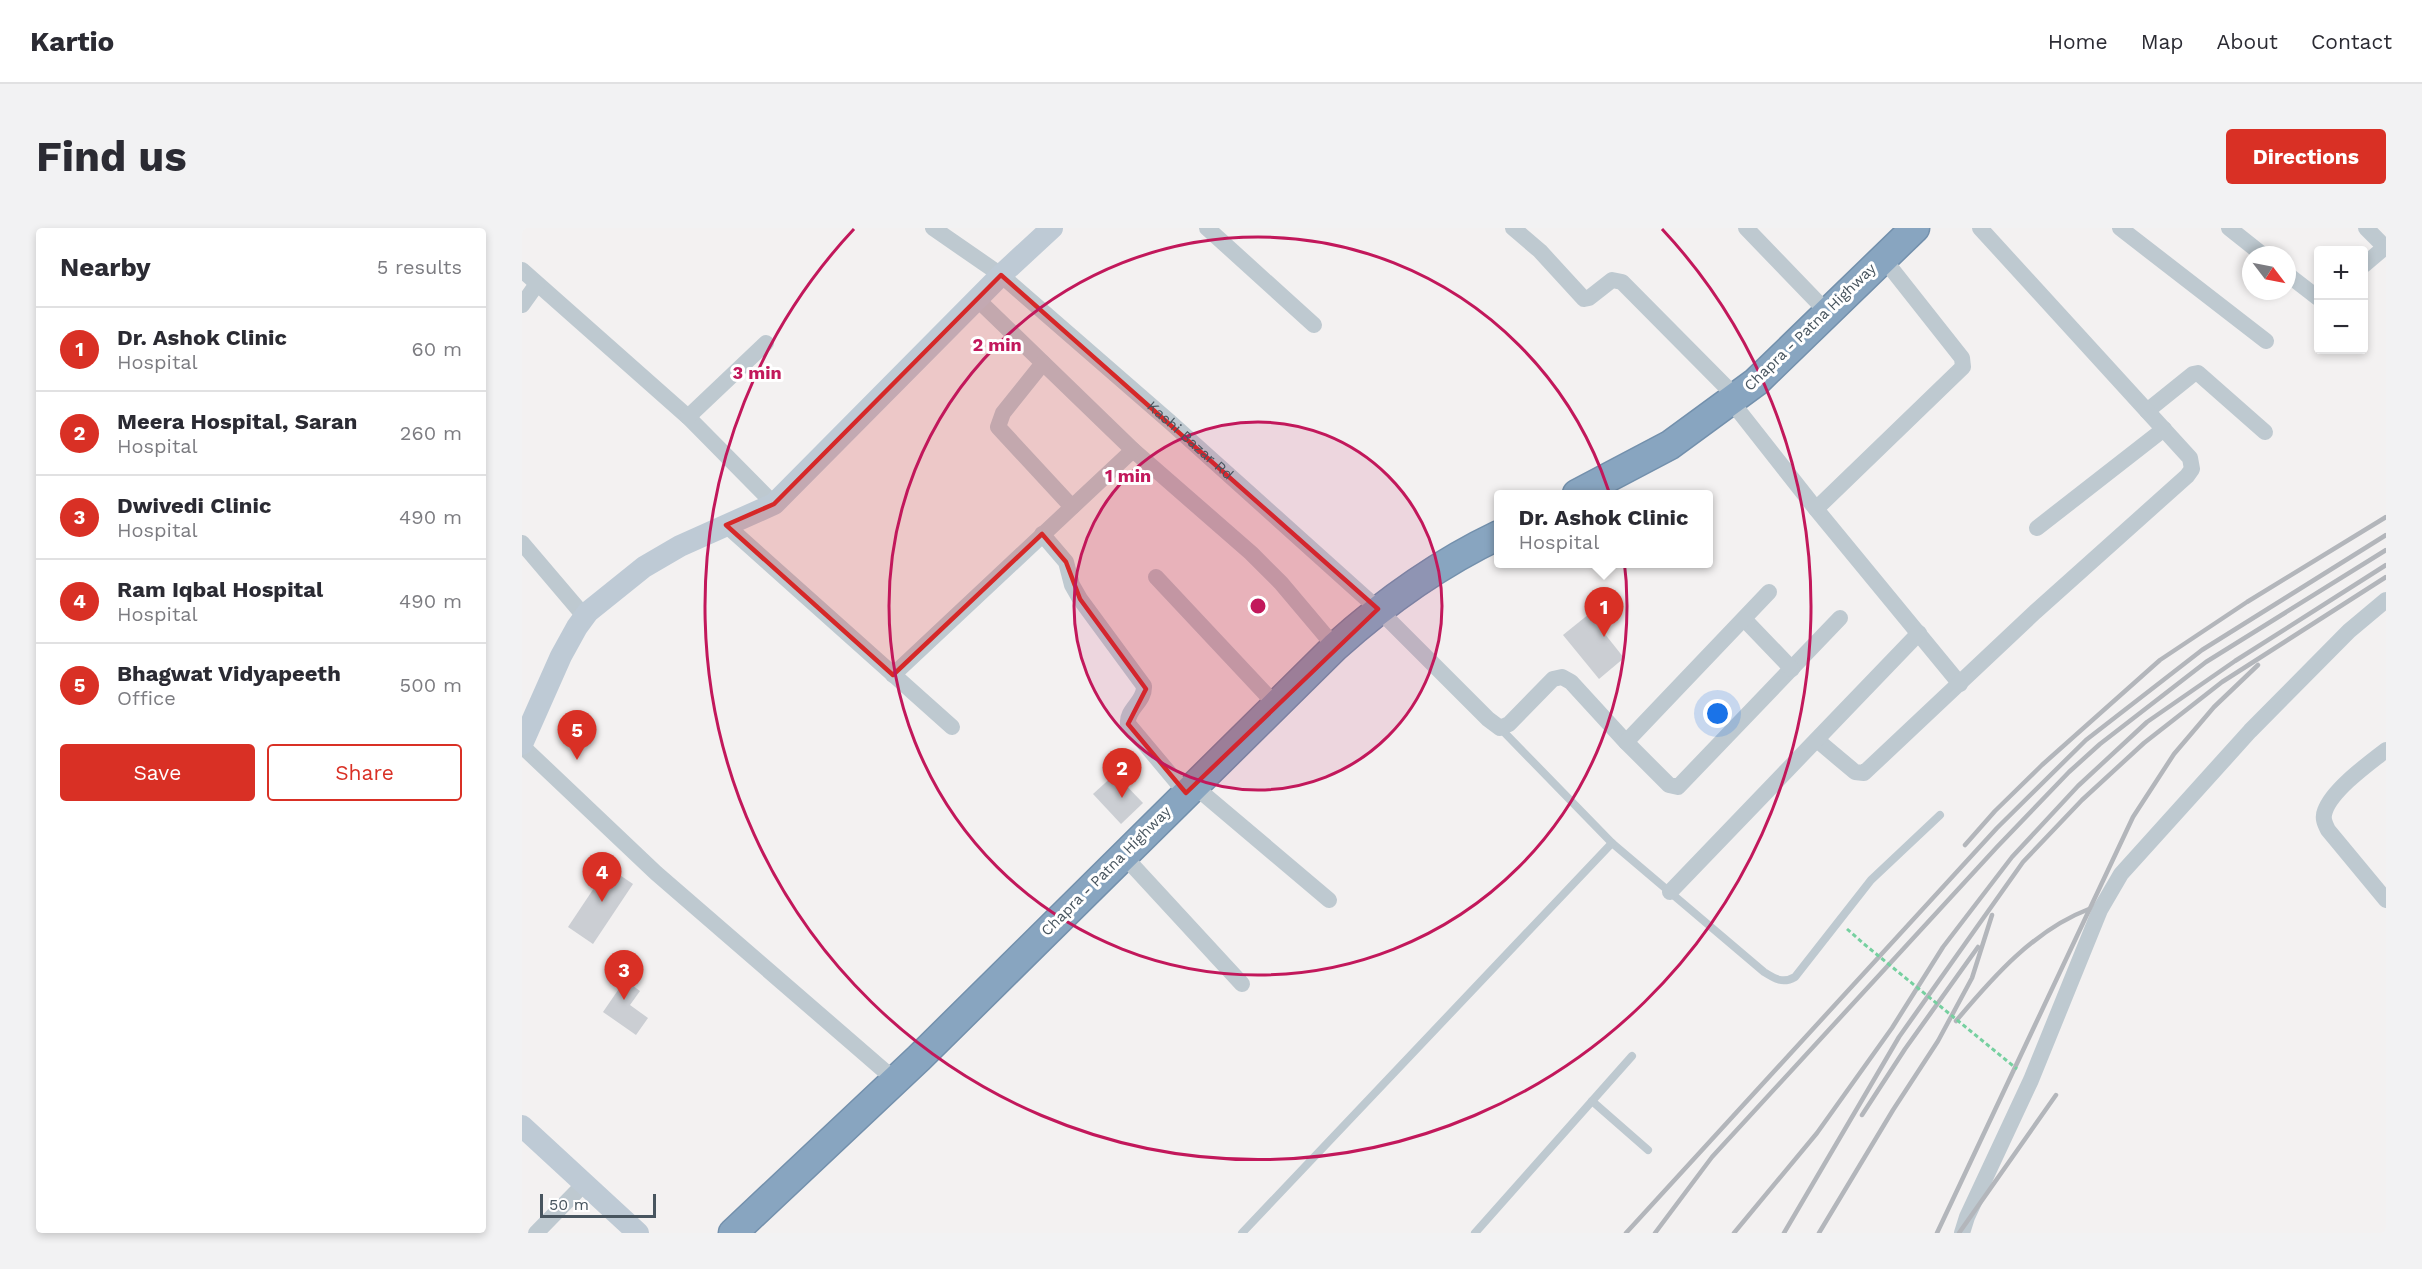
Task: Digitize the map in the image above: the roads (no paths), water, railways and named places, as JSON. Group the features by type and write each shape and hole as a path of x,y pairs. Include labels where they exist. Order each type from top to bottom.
{"highway":[{"name":"Chapra - Patna Highway","path":"1586,490 1670,445 1734,399 1778,361 1909,230"},
{"name":"Chapra - Patna Highway","path":"737,1232 895,1080 1335,647 1378,609 1459,555 1494,538"}],"street":[{"name":"Kashi Bazar Rd","path":"933,228 1001,275 1170,422 1378,609 1488,719 1500,728"},
{"path":"895,1080 656,873 522,745 561,656 585,617 644,567 680,546 774,504 1001,275 1052,228"},
{"path":"1207,228 1314,325"},
{"path":"1513,228 1540,251 1582,297 1589,298 1612,280 1622,282 1734,399 1816,508 1960,684"},
{"path":"1746,228 1827,312"},
{"path":"1817,740 1855,772 1864,773 2035,612 2187,476 2192,469 2192,461 2164,429 1980,228"},
{"path":"2120,228 2266,341"},
{"path":"2229,228 2252,246"},
{"path":"2366,228 2386,247 2368,262"},
{"path":"1816,508 1963,367 1962,358 1883,258"},
{"path":"522,270 688,417 774,504"},
{"path":"2296,281 2314,294"},
{"path":"522,305 537,284"},
{"path":"977,299 1133,450 1251,553 1281,583 1335,647"},
{"path":"688,417 766,343"},
{"path":"1042,363 1003,413 998,427 1072,507"},
{"path":"2147,411 2193,374 2198,373 2265,432"},
{"path":"2037,528 2164,429"},
{"path":"893,675 1133,450"},
{"path":"726,525 952,727"},
{"path":"1042,534 1066,562 1072,585 1080,599 1144,686 1143,696 1128,717 1128,724 1190,789 1329,900"},
{"path":"522,543 585,617"},
{"path":"1156,577 1276,705"},
{"path":"1626,742 1769,592"},
{"path":"1962,1233 1967,1217 2031,1080 2100,910 2121,874 2250,731 2349,631 2386,600"},
{"path":"1500,728 1509,724 1553,679 1562,676 1571,682 1669,785 1678,788 1840,618"},
{"path":"1744,619 1792,669"},
{"path":"1670,892 1919,633"},
{"path":"2386,750 2336,795 2325,811 2324,817 2328,830 2386,900"},
{"path":"1123,855 1242,984"},
{"path":"522,1126 638,1233"},
{"path":"536,1233 584,1184"}],"lane":[{"path":"1500,728 1612,843 1764,972 1784,981 1795,977 1883,867 1940,815"},
{"path":"1242,1233 1612,843"},
{"path":"1475,1233 1632,1056"},
{"path":"1592,1101 1648,1150"}],"railway":[{"path":"1965,845 1995,811 2042,765 2160,660 2247,602 2386,517"},
{"path":"1626,1233 1997,828 2086,740 2202,650 2386,535"},
{"path":"1655,1233 1712,1157 2069,772 2100,744 2206,662 2386,550"},
{"path":"1734,1233 1817,1133 1892,1028 1943,947 2012,857 2078,786 2147,722 2235,661 2386,565"},
{"path":"1784,1233 1899,1037 2023,862 2082,800 2144,743 2222,682 2386,577"},
{"path":"1937,1233 2133,817 2174,754 2214,707 2258,665"},
{"path":"1956,1021 2016,956 2050,929 2089,909"},
{"path":"1819,1233 1893,1110 1938,1041 1972,978 1992,915"},
{"path":"1862,1115 1905,1049 1978,947"},
{"path":"1959,1233 2056,1095"}],"place":[{"name":"Dr. Ashok Clinic","path":"1604,637"},
{"name":"Bhagwat Vidyapeeth","path":"577,760"},
{"name":"Meera Hospital, Saran","path":"1122,798"},
{"name":"Ram Iqbal Hospital","path":"602,902"},
{"name":"Dwivedi Clinic","path":"624,1000"}]}
